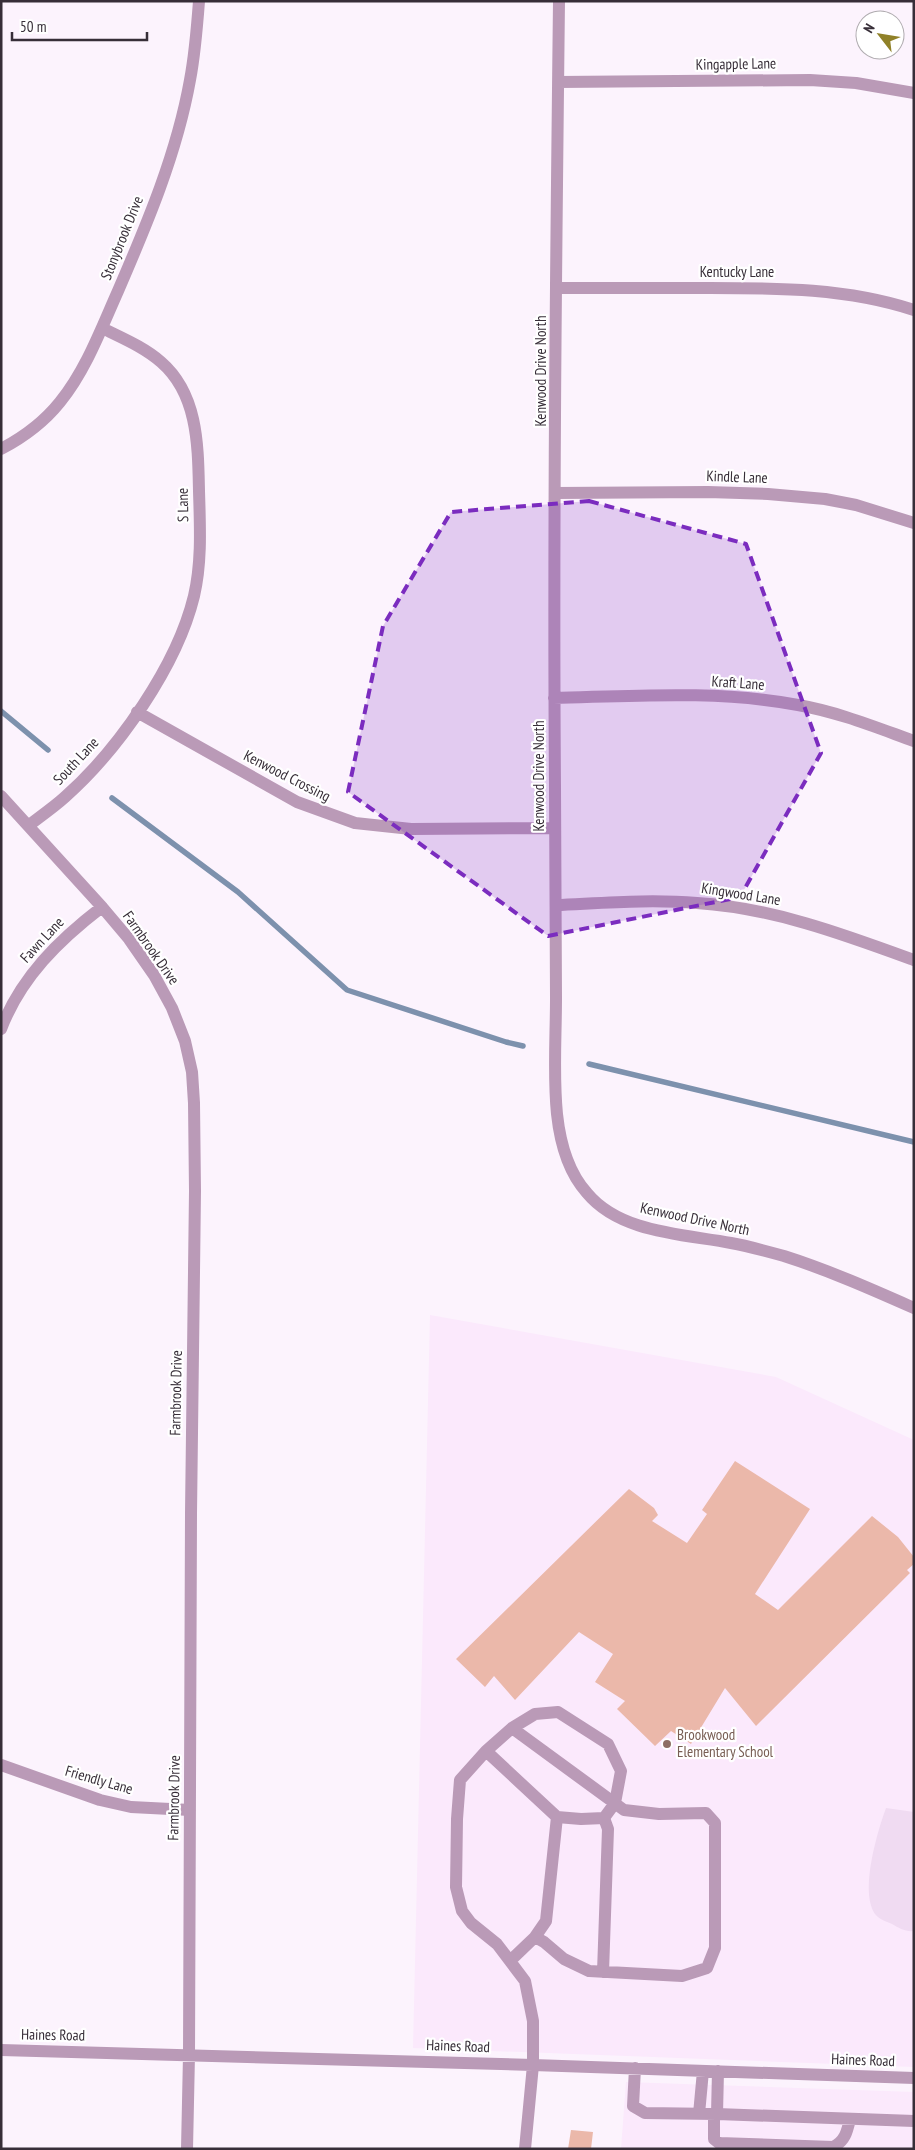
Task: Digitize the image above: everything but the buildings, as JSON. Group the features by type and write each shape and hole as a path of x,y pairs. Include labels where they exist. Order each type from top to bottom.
{"street":[{"name":"Stonybrook Drive","path":"1,449 18,440 39,424 60,402 78,377 102,328 137,246 179,127 193,63 199,1"},
{"name":"Kenwood Drive North","path":"559,1 554,698 556,905 554,1076 557,1118 563,1147 572,1172 595,1203 625,1220 646,1227 687,1236 735,1243 783,1256 829,1272 914,1308"},
{"name":"Kingapple Lane","path":"558,82 810,80 856,83 914,93"},
{"name":"Kentucky Lane","path":"557,288 797,289 868,297 914,310"},
{"name":"S Lane","path":"102,328 142,348 161,362 175,376 185,393 193,414 198,445 200,527 198,571 194,595 186,624 174,652 156,685 137,712"},
{"name":"Kindle Lane","path":"556,493 708,492 768,494 832,500 856,505 914,523"},
{"name":"Kraft Lane","path":"554,698 691,696 751,699 797,705 839,714 914,741"},
{"name":"South Lane","path":"29,826 65,797 88,774 114,744 137,712"},
{"name":"Kenwood Crossing","path":"137,712 297,802 355,822 411,829 555,828"},
{"name":"Farmbrook Drive","path":"1,796 102,907 129,939 154,975 172,1008 185,1041 192,1072 195,1191 187,2149"},
{"name":"Kingwood Lane","path":"556,905 697,902 740,908 794,919 914,960"},
{"name":"Fawn Lane","path":"1,1029 17,996 40,963 77,926 102,907"},
{"path":"525,2149 533,2065 533,2021 524,1981 497,1944 471,1923 462,1911 456,1887 457,1819 460,1780 486,1751 512,1728 535,1714 558,1712 608,1744 622,1771 615,1802 604,1818"},
{"path":"512,1728 624,1810 659,1814 706,1813 715,1823 715,1948 707,1968 682,1976 589,1971 564,1959 535,1937"},
{"path":"486,1751 557,1817 580,1819 604,1818"},
{"name":"Friendly Lane","path":"1,1765 100,1800 131,1807 190,1810"},
{"path":"510,1961 535,1937 546,1922 557,1817"},
{"path":"604,1818 608,1829 604,1972"},
{"name":"Haines Road","path":"1,2050 914,2078"},
{"path":"635,2068 633,2106 645,2113 914,2122"},
{"path":"699,2114 703,2071"},
{"path":"718,2071 714,2139 719,2144 833,2147 840,2144 845,2136 850,2119"}],"highlighted area":[{"path":"589,501 746,544 821,753 740,897 548,936 348,792 383,626 451,512"}],"shaded area":[{"name":"Brookwood Elementary School","path":"430,1315 776,1377 914,1440 914,2067 413,2048"},
{"path":"886,1808 914,1812 914,1931 902,1929 878,1917 872,1908 869,1895 869,1880 874,1847"},
{"path":"626,2082 914,2092 914,2149 621,2149"}],"waterway":[{"path":"1,711 48,750"},
{"path":"112,798 238,892 347,990 523,1046"},
{"path":"589,1064 914,1142"}],"place":[{"name":"Brookwood Elementary School","path":"667,1744"}]}
